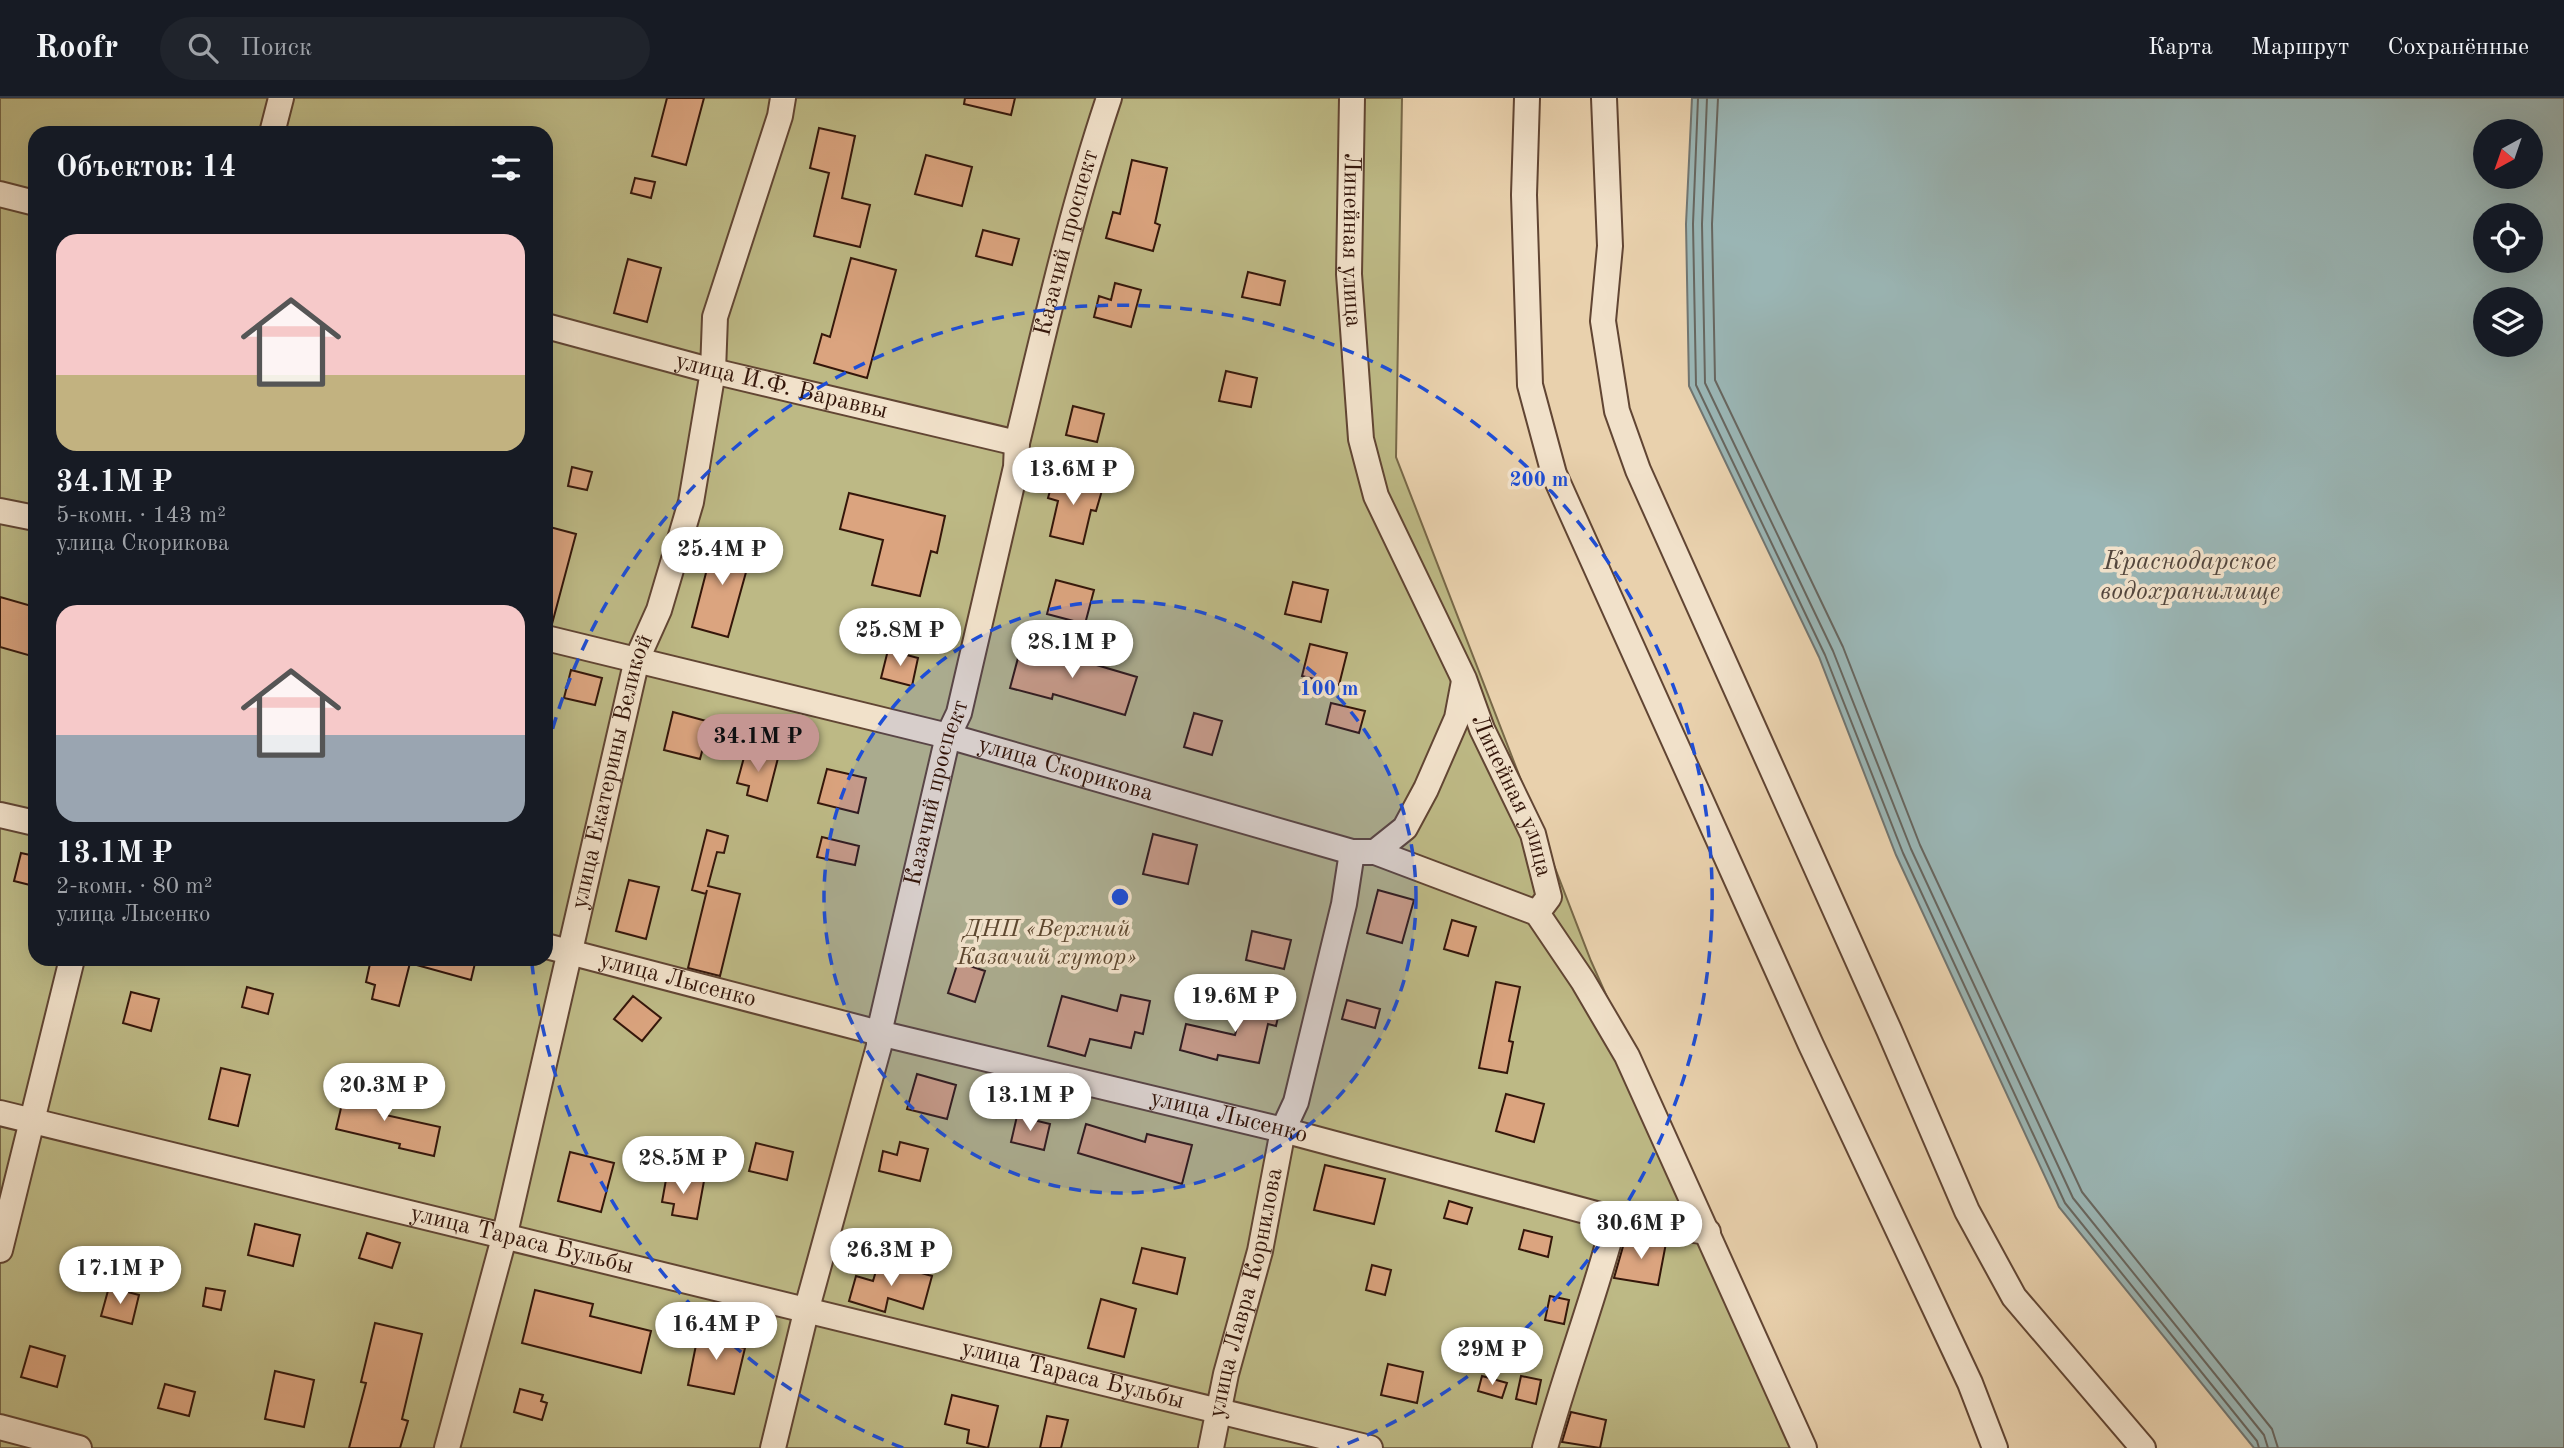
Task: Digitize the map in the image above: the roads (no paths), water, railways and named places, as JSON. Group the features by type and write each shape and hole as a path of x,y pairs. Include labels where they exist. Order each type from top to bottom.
{"street":[{"path":"274,126 281,98"},
{"name":"улица Екатерины Великой","path":"447,1448 504,1238 557,949 637,659 659,610 691,502 712,370 715,317 780,117 783,98"},
{"name":"Казачий проспект","path":"773,1448 807,1308 879,1046 879,1033 948,736 960,713 1016,467 1017,443 1089,157 1109,98"},
{"name":"Линейная улица","path":"1352,98 1349,274 1361,439 1376,495 1464,679 1482,729 1534,834 1549,897 1537,913 1583,981 1627,1056 1804,1448"},
{"path":"1527,98 1524,195 1530,385 1553,474 1811,1045 1970,1383 1995,1448"},
{"path":"1604,98 1610,246 1603,321 1617,411 1637,470 1884,1017 1967,1211 2014,1297 2143,1448"},
{"path":"0,194 28,201"},
{"name":"улица И.Ф. Вараввы","path":"553,328 712,370 1017,443"},
{"path":"0,511 28,517"},
{"name":"улица Скорикова","path":"553,640 948,736 1363,852 1537,913"},
{"path":"1363,852 1405,828 1426,789 1457,718 1464,679"},
{"path":"0,815 28,821"},
{"name":"улица Лавра Корнилова","path":"1210,1448 1226,1374 1260,1251 1283,1130 1299,1089 1344,904 1363,852"},
{"name":"улица Лысенко","path":"557,949 879,1033 1283,1130 1615,1219 1708,1232"},
{"path":"0,1250 70,966"},
{"name":"улица Тараса Бульбы","path":"0,1113 504,1238 807,1308 1370,1448"},
{"path":"1545,1448 1564,1377 1597,1288 1615,1219"},
{"path":"0,1427 79,1448"}],"water":[{"name":"Краснодарское водохранилище","path":"1692,98 2564,98 2564,1448 2254,1448 2059,1207 1896,855 1819,657 1689,386 1686,224"}],"park label":[{"name":"ДНП «Верхний Казачий хутор»","path":"1047,944"}]}
